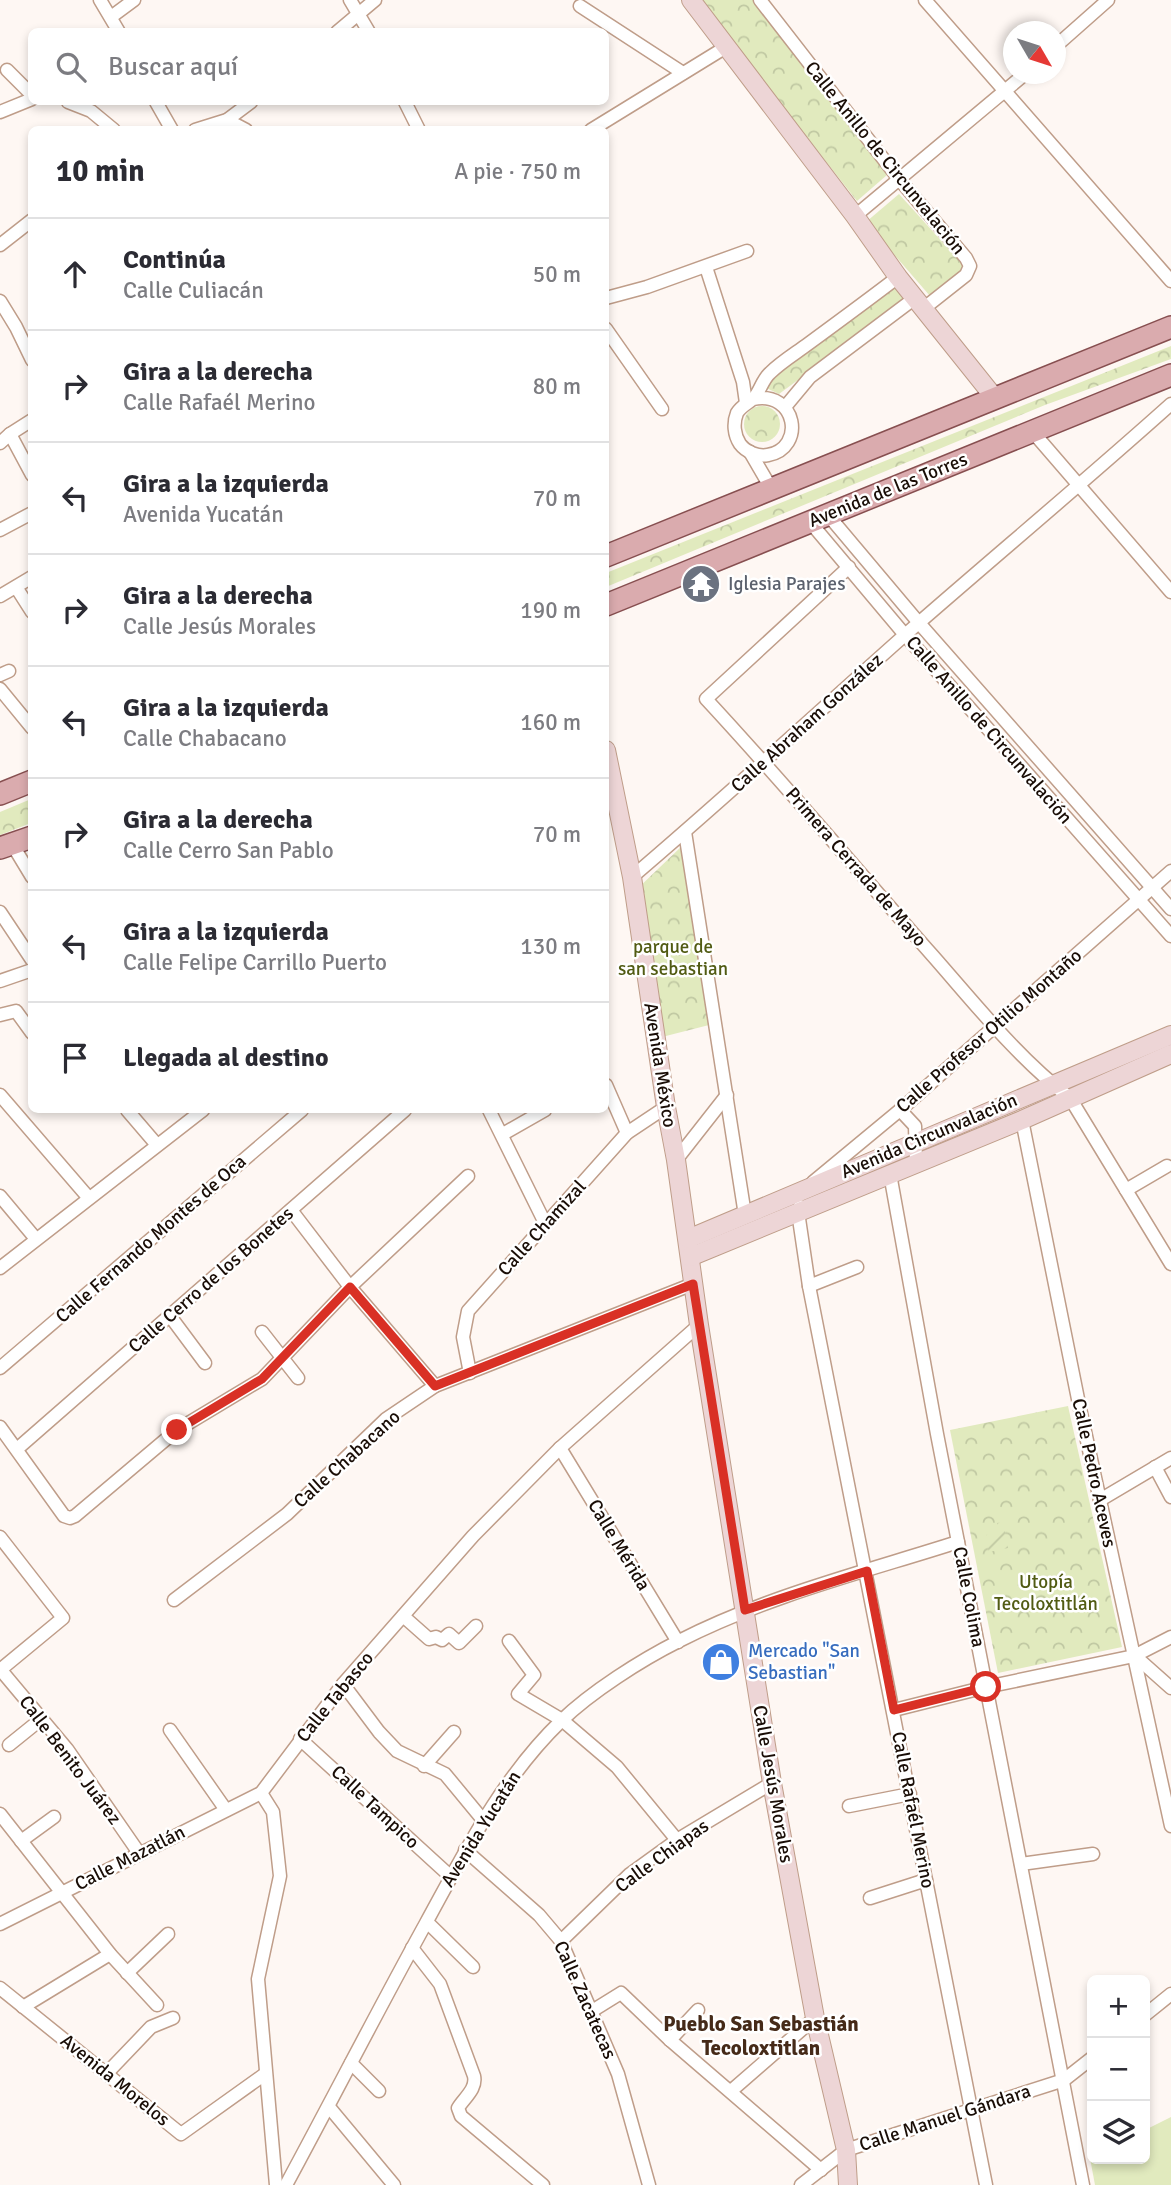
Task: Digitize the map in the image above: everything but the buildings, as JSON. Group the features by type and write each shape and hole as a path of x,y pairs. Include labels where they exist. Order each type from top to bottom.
{"main road":[{"path":"609,556 1171,327"},
{"name":"Avenida de las Torres","path":"615,601 1171,375"},
{"path":"0,794 28,784"}],"street":[{"path":"100,0 117,28"},
{"path":"111,17 134,0"},
{"path":"350,0 367,28"},
{"path":"342,28 375,0"},
{"path":"691,0 855,216 898,278 994,397"},
{"name":"Calle Anillo de Circunvalación","path":"760,0 899,179 967,258 970,266 966,275 919,304"},
{"path":"925,0 1171,281"},
{"path":"1066,36 1108,0"},
{"path":"580,6 682,74"},
{"path":"598,126 726,47"},
{"path":"7,70 28,93"},
{"path":"855,216 1013,84"},
{"path":"0,113 28,99"},
{"path":"76,105 91,111 109,126"},
{"path":"158,105 170,126"},
{"path":"208,126 228,120 246,105"},
{"path":"406,105 417,126"},
{"path":"228,120 239,126"},
{"path":"0,245 28,223"},
{"path":"609,297 706,267 747,251"},
{"path":"706,267 749,401"},
{"path":"749,401 770,398 785,407 792,423 789,440 776,452 759,455 740,444 734,426 737,413 749,401 768,373 898,278"},
{"path":"0,303 28,352"},
{"path":"785,407 810,377 919,304"},
{"path":"609,333 662,410"},
{"name":"Calle Abraham González","path":"632,877 1171,404"},
{"path":"0,443 28,423"},
{"path":"1032,431 1171,592"},
{"path":"10,434 28,468"},
{"path":"750,452 771,488"},
{"path":"0,530 28,515"},
{"name":"Calle Anillo de Circunvalación","path":"819,518 849,567 905,635 1171,936"},
{"name":"Calle Anillo de Circunvalación","path":"819,518 919,623 1171,909"},
{"name":"Primera Cerrada de Mayo","path":"849,567 706,699 765,762 995,1026 1053,1085 1070,1098"},
{"path":"0,596 28,580"},
{"path":"16,587 28,606"},
{"path":"0,689 28,723"},
{"name":"Avenida México","path":"609,765 632,877 690,1257"},
{"path":"685,832 745,1216"},
{"path":"15,843 28,869"},
{"name":"Calle Profesor Otilio Montaño","path":"805,1188 900,1110 1171,871"},
{"path":"2,920 28,955"},
{"path":"0,981 28,972"},
{"path":"0,1015 16,1011 28,1028"},
{"name":"Avenida Circunvalación","path":"688,1239 1171,1035"},
{"name":"Avenida Circunvalación","path":"690,1257 1171,1054"},
{"path":"609,1092 627,1133"},
{"path":"0,1095 88,1197"},
{"path":"676,1160 727,1095"},
{"path":"1070,1098 1171,1264"},
{"name":"Calle Chamizal","path":"470,1373 463,1337 468,1311 627,1133 666,1107"},
{"path":"900,1110 915,1126 916,1162"},
{"path":"130,1113 157,1145"},
{"path":"0,1268 199,1113"},
{"name":"Calle Fernando Montes de Oca","path":"0,1368 298,1113"},
{"name":"Calle Cerro de los Bonetes","path":"16,1449 402,1113"},
{"path":"491,1113 545,1223"},
{"path":"502,1134 540,1113"},
{"name":"Calle Pedro Aceves","path":"1022,1119 1100,1500 1171,1826"},
{"path":"1126,1190 1167,1167"},
{"name":"Calle Colima","path":"890,1174 958,1542 1083,2185"},
{"path":"0,1427 64,1516 75,1516 177,1430 262,1379 350,1287 468,1176"},
{"name":"Calle Rafaél Merino","path":"805,1188 798,1212 809,1286 986,2185"},
{"path":"0,1196 36,1239"},
{"path":"291,1210 350,1287 435,1386"},
{"name":"Calle Jesús Morales","path":"690,1257 772,1783 815,2018 846,2150 848,2185"},
{"path":"809,1286 857,1267"},
{"name":"Calle Chabacano","path":"174,1600 287,1514 386,1419 435,1386 693,1284"},
{"path":"170,1316 205,1363"},
{"name":"Calle Tabasco","path":"261,1793 343,1684 473,1536 560,1448 699,1325"},
{"path":"262,1332 298,1378"},
{"name":"Calle Mérida","path":"560,1448 678,1642"},
{"path":"1100,1500 1171,1458"},
{"path":"1155,1468 1171,1497"},
{"path":"0,1536 63,1618 0,1669"},
{"name":"Avenida Yucatán","path":"286,2185 450,1876 483,1820 513,1775 562,1720 641,1663 745,1610 958,1542"},
{"path":"403,1616 429,1639 436,1637 442,1640 449,1634 459,1643 475,1626"},
{"path":"894,1710 986,1687 1134,1656 1171,1637"},
{"path":"509,1641 534,1675 518,1694 562,1720 617,1767 677,1840"},
{"path":"1134,1656 1171,1688"},
{"name":"Calle Benito Juárez","path":"0,1669 67,1749 139,1853"},
{"path":"343,1684 397,1751 445,1774 483,1820"},
{"path":"9,1745 40,1720"},
{"path":"170,1730 226,1810"},
{"path":"424,1766 454,1731"},
{"name":"Calle Tampico","path":"300,1739 450,1876"},
{"name":"Calle Chiapas","path":"561,1941 630,1874 677,1840 772,1783"},
{"path":"261,1793 272,1812 280,1876 258,1979 276,2185"},
{"name":"Calle Mazatlán","path":"0,1924 261,1793"},
{"path":"849,1806 910,1794"},
{"path":"0,1814 110,1954 157,2005"},
{"path":"21,1842 54,1817"},
{"name":"Calle Zacatecas","path":"466,1850 539,1914 561,1941 618,2074 649,2185"},
{"path":"1021,1864 1093,1854"},
{"path":"870,1898 926,1880"},
{"path":"426,1922 473,1966"},
{"path":"127,1973 168,1934"},
{"path":"412,1948 440,1983 474,2076 473,2088 458,2109 461,2116 542,2185"},
{"path":"23,2007 110,1954"},
{"name":"Avenida Morelos","path":"0,1988 181,2134 265,2074"},
{"path":"592,2011 621,1993 670,2040 821,2170"},
{"path":"1150,2011 1171,1994"},
{"path":"670,2040 698,2010"},
{"path":"107,2073 151,2027 173,2018"},
{"path":"731,2091 815,2018"},
{"name":"Calle Manuel Gándara","path":"801,2185 846,2150 1064,2080 1087,2062"},
{"path":"351,2063 379,2091"},
{"path":"328,2107 394,2185"}],"green space":[{"path":"699,0 756,0 887,175 857,201"},
{"path":"899,194 965,267 930,296 866,222"},
{"path":"895,287 906,300 779,394 762,386"},
{"path":"1171,346 1171,359 1045,405 609,586 609,572"},
{"path":"762,406 774,412 780,424 774,436 762,442 750,436 744,424 750,412"},
{"path":"28,800 28,824 0,835 0,812"},
{"name":"parque de san sebastian","path":"683,845 713,1024 658,1038 634,892"},
{"name":"Utopía Tecoloxtitlán","path":"1068,1406 1122,1647 998,1673 950,1430"},
{"path":"1003,1522 1008,1548 989,1552 986,1535 998,1532 997,1523"},
{"path":"1171,2117 1171,2185 1095,2185 1091,2164 1150,2164 1150,2128"}],"place":[{"name":"Iglesia Parajes","path":"701,584"},
{"name":"Mercado \"San Sebastian\"","path":"721,1662"}],"district":[{"name":"Pueblo San Sebastián Tecoloxtitlan","path":"761,2036"}],"route":[{"path":"177,1430 262,1379 350,1287 435,1386 693,1284 745,1610 867,1571 894,1710 986,1687"}]}
